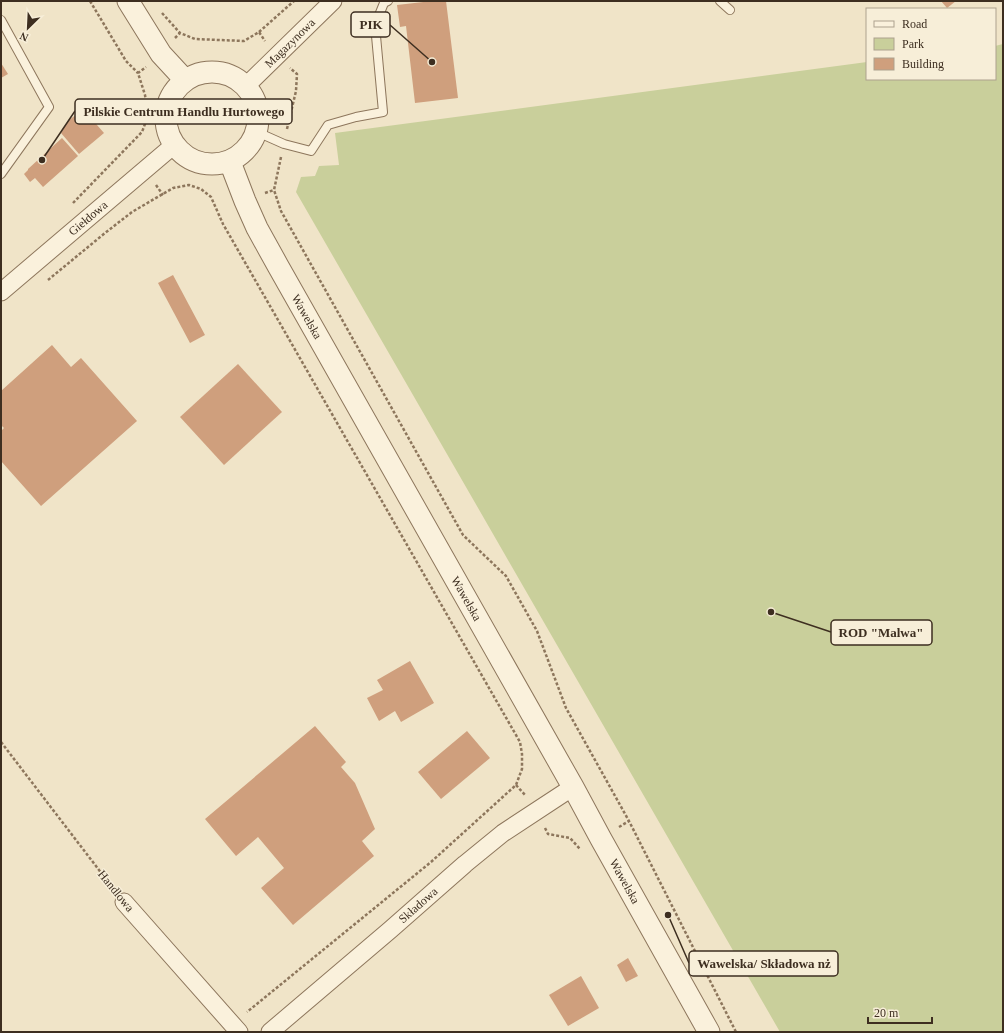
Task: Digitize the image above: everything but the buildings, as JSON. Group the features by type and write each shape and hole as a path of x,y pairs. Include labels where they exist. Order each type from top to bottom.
{"street":[{"path":"128,1 161,54 185,80"},
{"name":"Magazynowa","path":"247,85 333,1"},
{"path":"205,71 228,73 247,85 258,105 259,128 249,148 230,162 210,165 190,159 174,145 168,134 166,110 176,88 185,80 205,71"},
{"name":"Giełdowa","path":"1,292 174,145"},
{"name":"Wawelska","path":"230,162 248,208 268,247 573,787 709,1032"},
{"name":"Składowa","path":"270,1032 503,833 573,787"},
{"name":"Handlowa","path":"124,902 236,1028"}],"lane":[{"path":"257,132 284,144 311,151 328,125 356,117 383,112 375,25 384,3 388,1"},
{"path":"720,1 730,10"},
{"path":"1,20 49,107 1,174"}],"path":[{"path":"90,1 126,61 138,73"},
{"path":"258,32 294,1"},
{"path":"161,12 180,33"},
{"path":"48,280 132,212 173,188 189,185 201,189 211,197 223,224 520,742 522,769 516,785 431,862 236,1028"},
{"name":"Handlowa","path":"1,742 124,902"}],"green space":[{"path":"1003,44 1003,1032 780,1032 296,192 301,177 315,176 319,166 339,165 335,133 866,62 866,80 996,80 996,46"}],"place":[{"name":"PIK","path":"432,62"},
{"name":"Pilskie Centrum Handlu Hurtowego","path":"42,160"},
{"name":"ROD \"Malwa\"","path":"771,612"},
{"name":"Wawelska/ Składowa nż","path":"668,915"}]}
